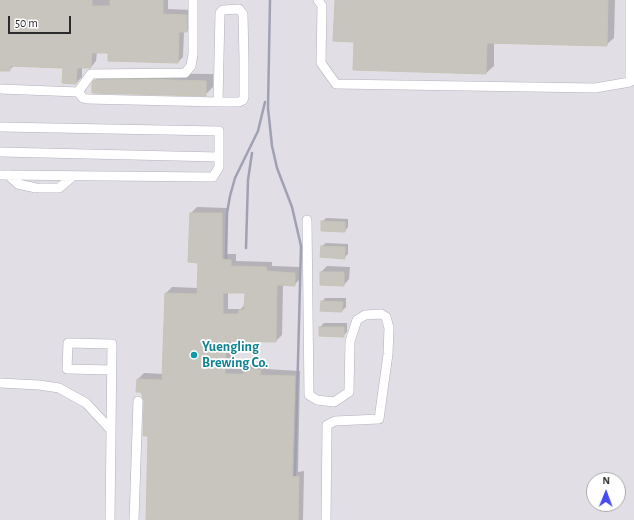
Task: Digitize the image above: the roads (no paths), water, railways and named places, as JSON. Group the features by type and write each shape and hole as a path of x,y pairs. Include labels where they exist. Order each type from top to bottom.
{"lane":[{"path":"78,92 91,74 185,73 191,66 193,54 194,0"},
{"path":"318,0 322,6 321,63 336,84 596,88 630,82 630,0"},
{"path":"0,89 78,92 83,98 87,99 218,102 240,102 244,97 244,14 239,9 223,10 220,14 218,102"},
{"path":"0,127 219,131 219,167 213,178 4,175"},
{"path":"0,152 219,157"},
{"path":"4,175 18,184 38,188 58,188 73,176"},
{"path":"307,220 309,395 317,400 334,402 349,392 350,341 357,320 365,315 382,314 386,317 389,328 388,354 379,419 335,421 327,425 326,520"},
{"path":"110,520 112,370 112,344 68,343 67,368 112,370"},
{"path":"0,383 39,385 59,388 86,403 111,430"},
{"path":"134,520 138,402"}],"railway":[{"path":"270,0 268,108 272,146 277,168 292,207 301,246 295,475"},
{"path":"226,258 227,213 230,196 235,178 258,131 265,102"},
{"path":"246,248 248,180 252,153"}],"place":[{"name":"Yuengling Brewing Co.","path":"194,355"}]}
